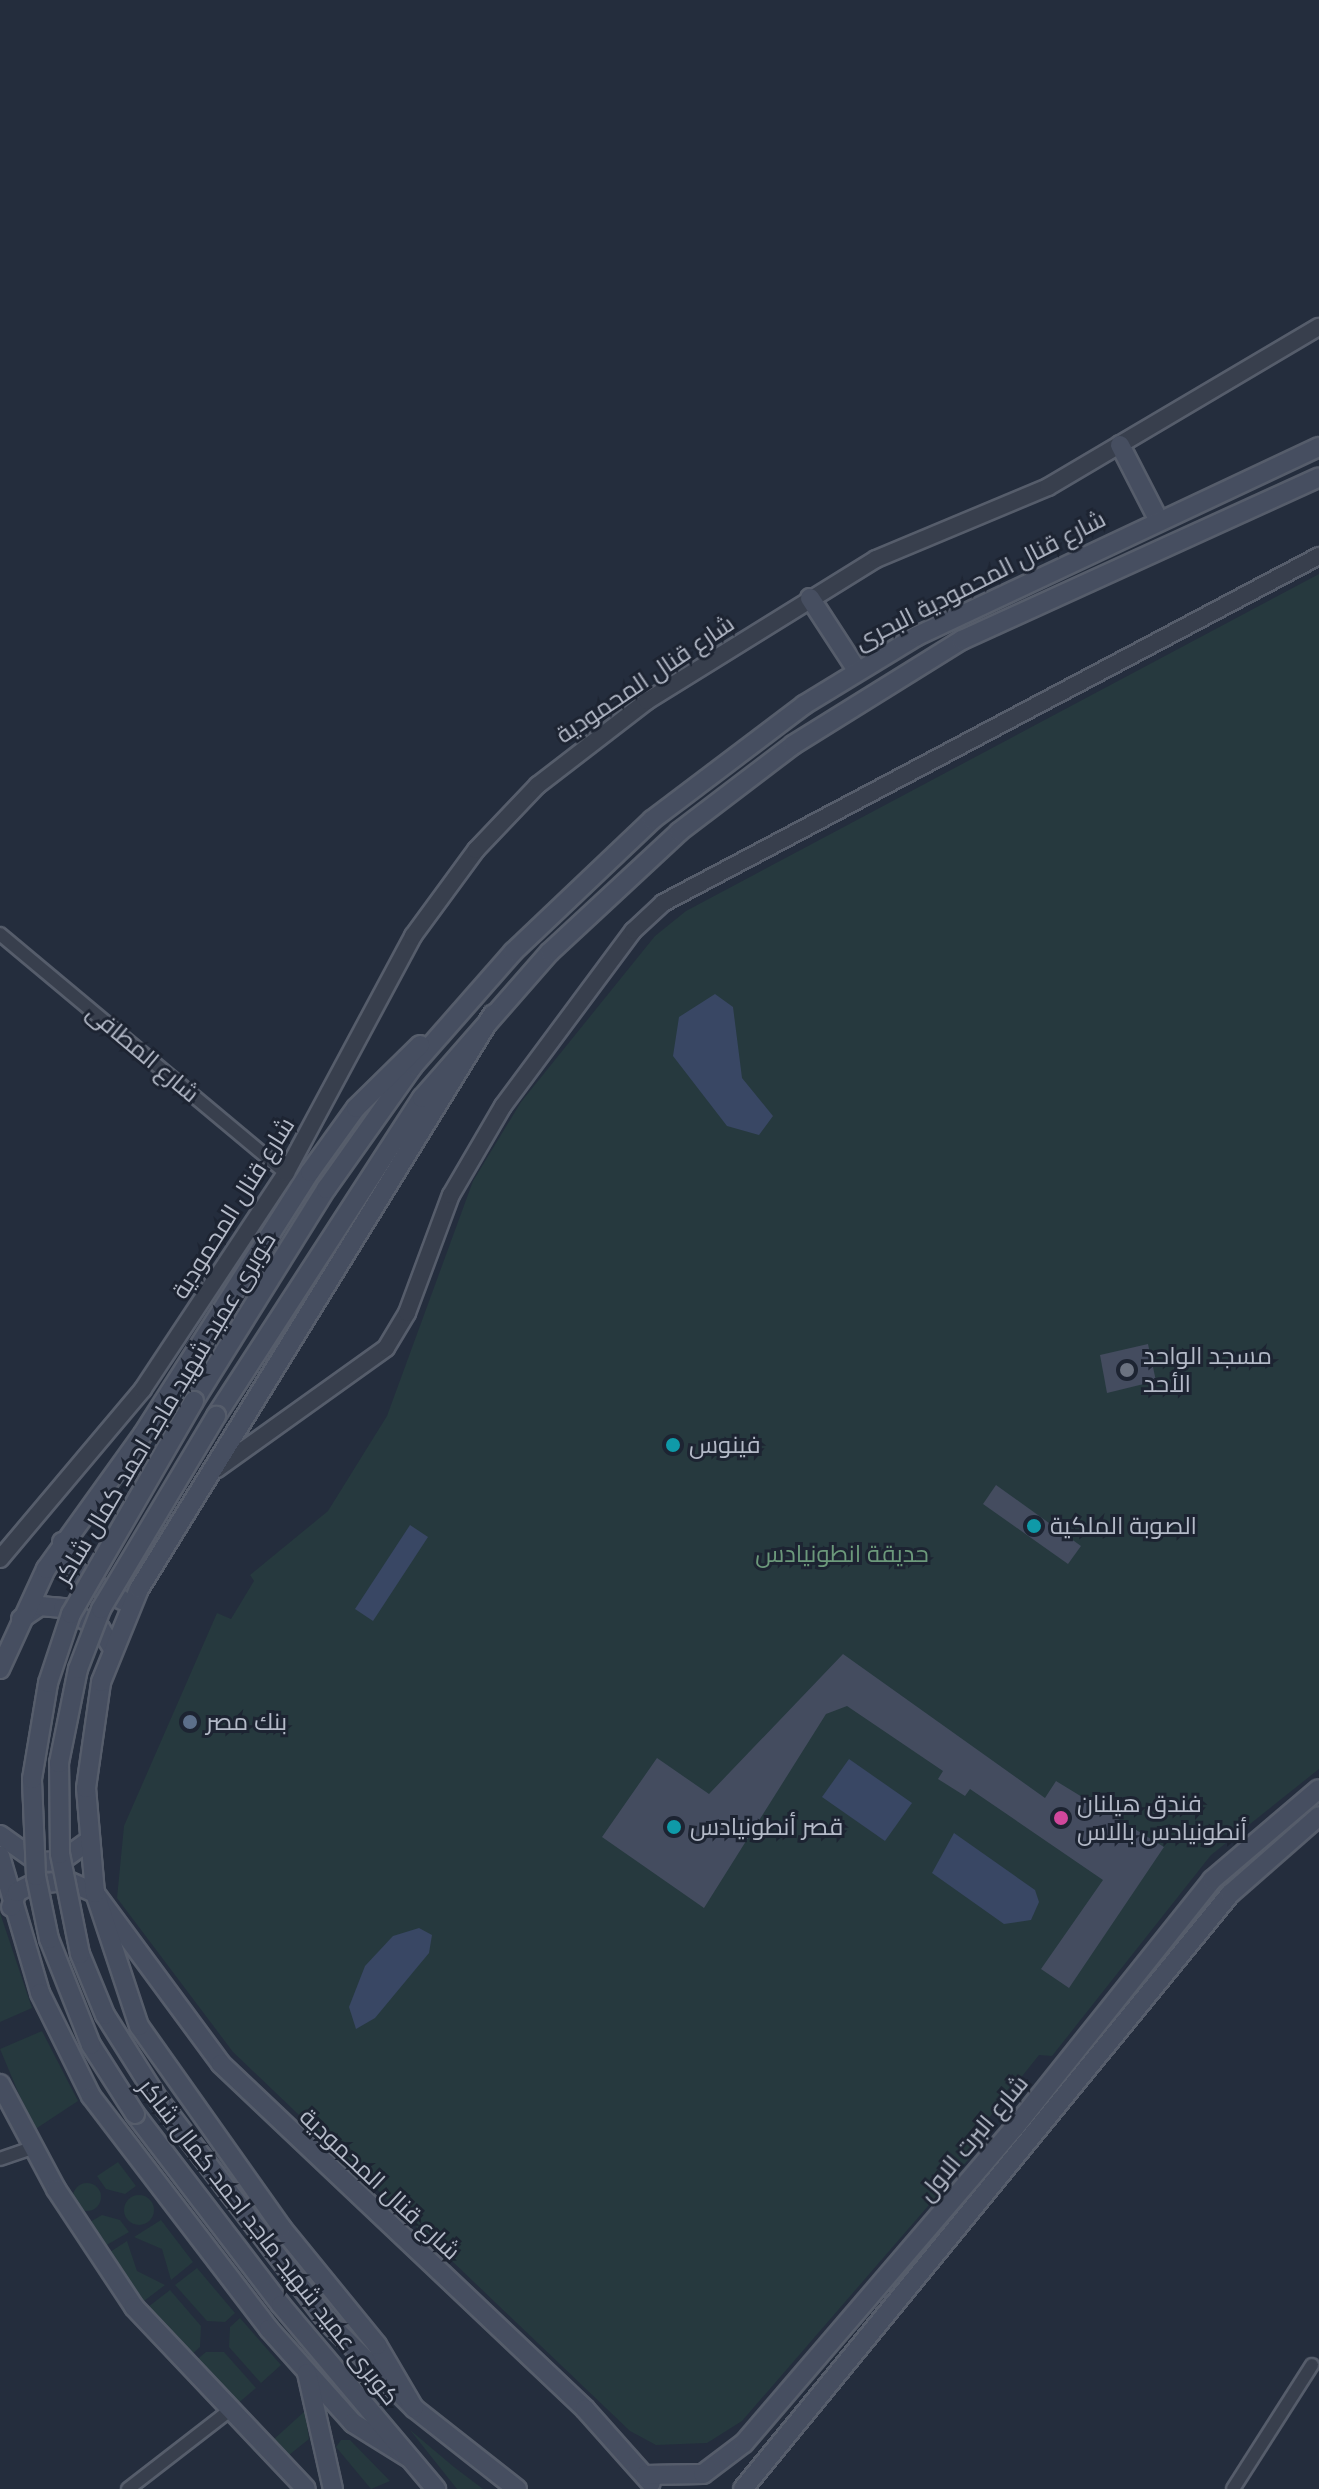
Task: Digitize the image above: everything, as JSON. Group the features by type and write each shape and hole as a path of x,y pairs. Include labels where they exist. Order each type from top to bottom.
{"main road":[{"path":"1120,445 1158,519"},
{"name":"شارع قنال المحمودية البحرى","path":"445,1027 652,820 857,670 976,603 1319,447"},
{"name":"شارع قنال المحمودية البحرى","path":"493,1014 656,851 834,717 1006,617 1319,477"},
{"path":"810,598 857,670"},
{"path":"493,1014 199,1486 139,1589 112,1647 88,1752 87,1842 95,1893 116,1972 153,2051 377,2345 414,2408 517,2489"},
{"name":"كوبرى عميد شهيد ماجد احمد كمال شاكر","path":"414,2408 296,2284 158,2099 105,2015 80,1954 60,1854 59,1763 78,1669 101,1609 216,1416 375,1162 493,1014"},
{"path":"0,1669 17,1625 62,1542 143,1434 333,1139 390,1071 445,1027"},
{"name":"كوبرى عميد شهيد ماجد احمد كمال شاكر","path":"436,2489 135,2114 91,2045 56,1960 36,1876 32,1779 48,1683 71,1614 194,1401 326,1189 445,1027"},
{"path":"62,1542 73,1571 110,1597 125,1600 139,1589"},
{"path":"0,1646 33,1609 55,1606 100,1628 112,1647"},
{"name":"شارع البرت الاول","path":"651,2482 682,2479 732,2455 930,2228 1139,1971 1245,1847 1319,1789"},
{"name":"شارع البرت الاول","path":"743,2489 1252,1872 1319,1816"},
{"path":"0,1835 38,1862 61,1861 87,1842"},
{"path":"0,1856 11,1907 52,2024 91,2096 194,2237 307,2370 359,2428 409,2458"},
{"path":"11,1907 17,1892 33,1884 68,1881 95,1893"},
{"name":"شارع قنال المحمودية","path":"95,1893 221,2064 651,2482"},
{"path":"1139,1971 1158,1985"},
{"path":"0,2084 32,2148 134,2307 306,2489"},
{"path":"930,2228 948,2243"},
{"path":"307,2370 333,2489"}],"street":[{"name":"شارع قنال المحمودية","path":"0,1559 136,1399 286,1173 413,936 499,824 610,727 810,598 914,538 1025,499 1319,327"},
{"path":"199,1486 265,1429 386,1348 407,1313 451,1195 509,1096 663,903 1319,556"},
{"name":"شارع المطافى","path":"0,934 286,1173"},
{"path":"0,2159 32,2148"},
{"path":"1233,2489 1312,2365"},
{"path":"128,2489 229,2411"}],"green space":[{"name":"حديقة انطونيادس","path":"1319,574 1319,1769 1211,1855 1052,2056 1039,2055 988,2119 993,2131 742,2421 707,2443 656,2445 630,2431 233,2052 117,1898 124,1826 217,1613 231,1619 254,1581 250,1575 328,1511 387,1416 473,1181 521,1102 655,936 686,911"},
{"path":"0,1913 32,2008 0,2022"},
{"path":"42,2031 78,2101 34,2130 0,2049"},
{"path":"118,2162 136,2186 125,2194 106,2189 97,2176"},
{"path":"87,2183 97,2187 101,2197 97,2207 87,2211 77,2207 73,2197 77,2187"},
{"path":"139,2195 145,2196 153,2204 153,2216 145,2224 139,2225 133,2224 125,2216 124,2210 125,2204 133,2196"},
{"path":"102,2215 120,2220 129,2232 105,2246 90,2222"},
{"path":"161,2220 193,2262 171,2280 162,2249 134,2237"},
{"path":"127,2241 137,2271 165,2285 144,2301 110,2252"},
{"path":"197,2268 235,2313 225,2322 207,2321 175,2285"},
{"path":"170,2290 201,2326 200,2347 189,2357 148,2307"},
{"path":"240,2318 281,2365 261,2383 229,2347 230,2327"},
{"path":"206,2352 224,2352 256,2388 236,2405 194,2362"},
{"path":"305,2411 309,2439 289,2455 273,2440"},
{"path":"410,2430 454,2467 483,2489 457,2489"},
{"path":"341,2440 350,2440 390,2481 371,2489 336,2447"}],"water":[{"path":"715,994 733,1007 742,1078 773,1116 759,1135 727,1126 673,1056 679,1017"},
{"path":"410,1525 428,1537 373,1621 355,1609"},
{"path":"849,1759 912,1803 885,1841 822,1797"},
{"path":"954,1833 1035,1890 1039,1902 1031,1920 1004,1924 932,1873"},
{"path":"419,1928 432,1935 429,1953 375,2018 356,2029 349,2007 365,1966 393,1936"}],"building":[{"name":"مسجد الواحد الأحد","path":"1148,1344 1156,1381 1107,1393 1100,1355"},
{"name":"الصوبة الملكية","path":"996,1485 1081,1546 1068,1564 983,1504"},
{"name":"فندق هيلنان أنطونيادس بالاس","path":"843,1654 1045,1798 1056,1781 1164,1847 1069,1988 1041,1969 1103,1880 970,1789 965,1796 938,1779 943,1771 847,1706 826,1714 704,1908 602,1837 657,1758 709,1794"}],"place":[{"name":"مسجد الواحد الأحد","path":"1127,1370"},
{"name":"فينوس","path":"673,1445"},
{"name":"الصوبة الملكية","path":"1034,1526"},
{"name":"بنك مصر","path":"190,1722"},
{"name":"فندق هيلنان أنطونيادس بالاس","path":"1061,1818"},
{"name":"قصر أنطونيادس","path":"674,1827"}]}
